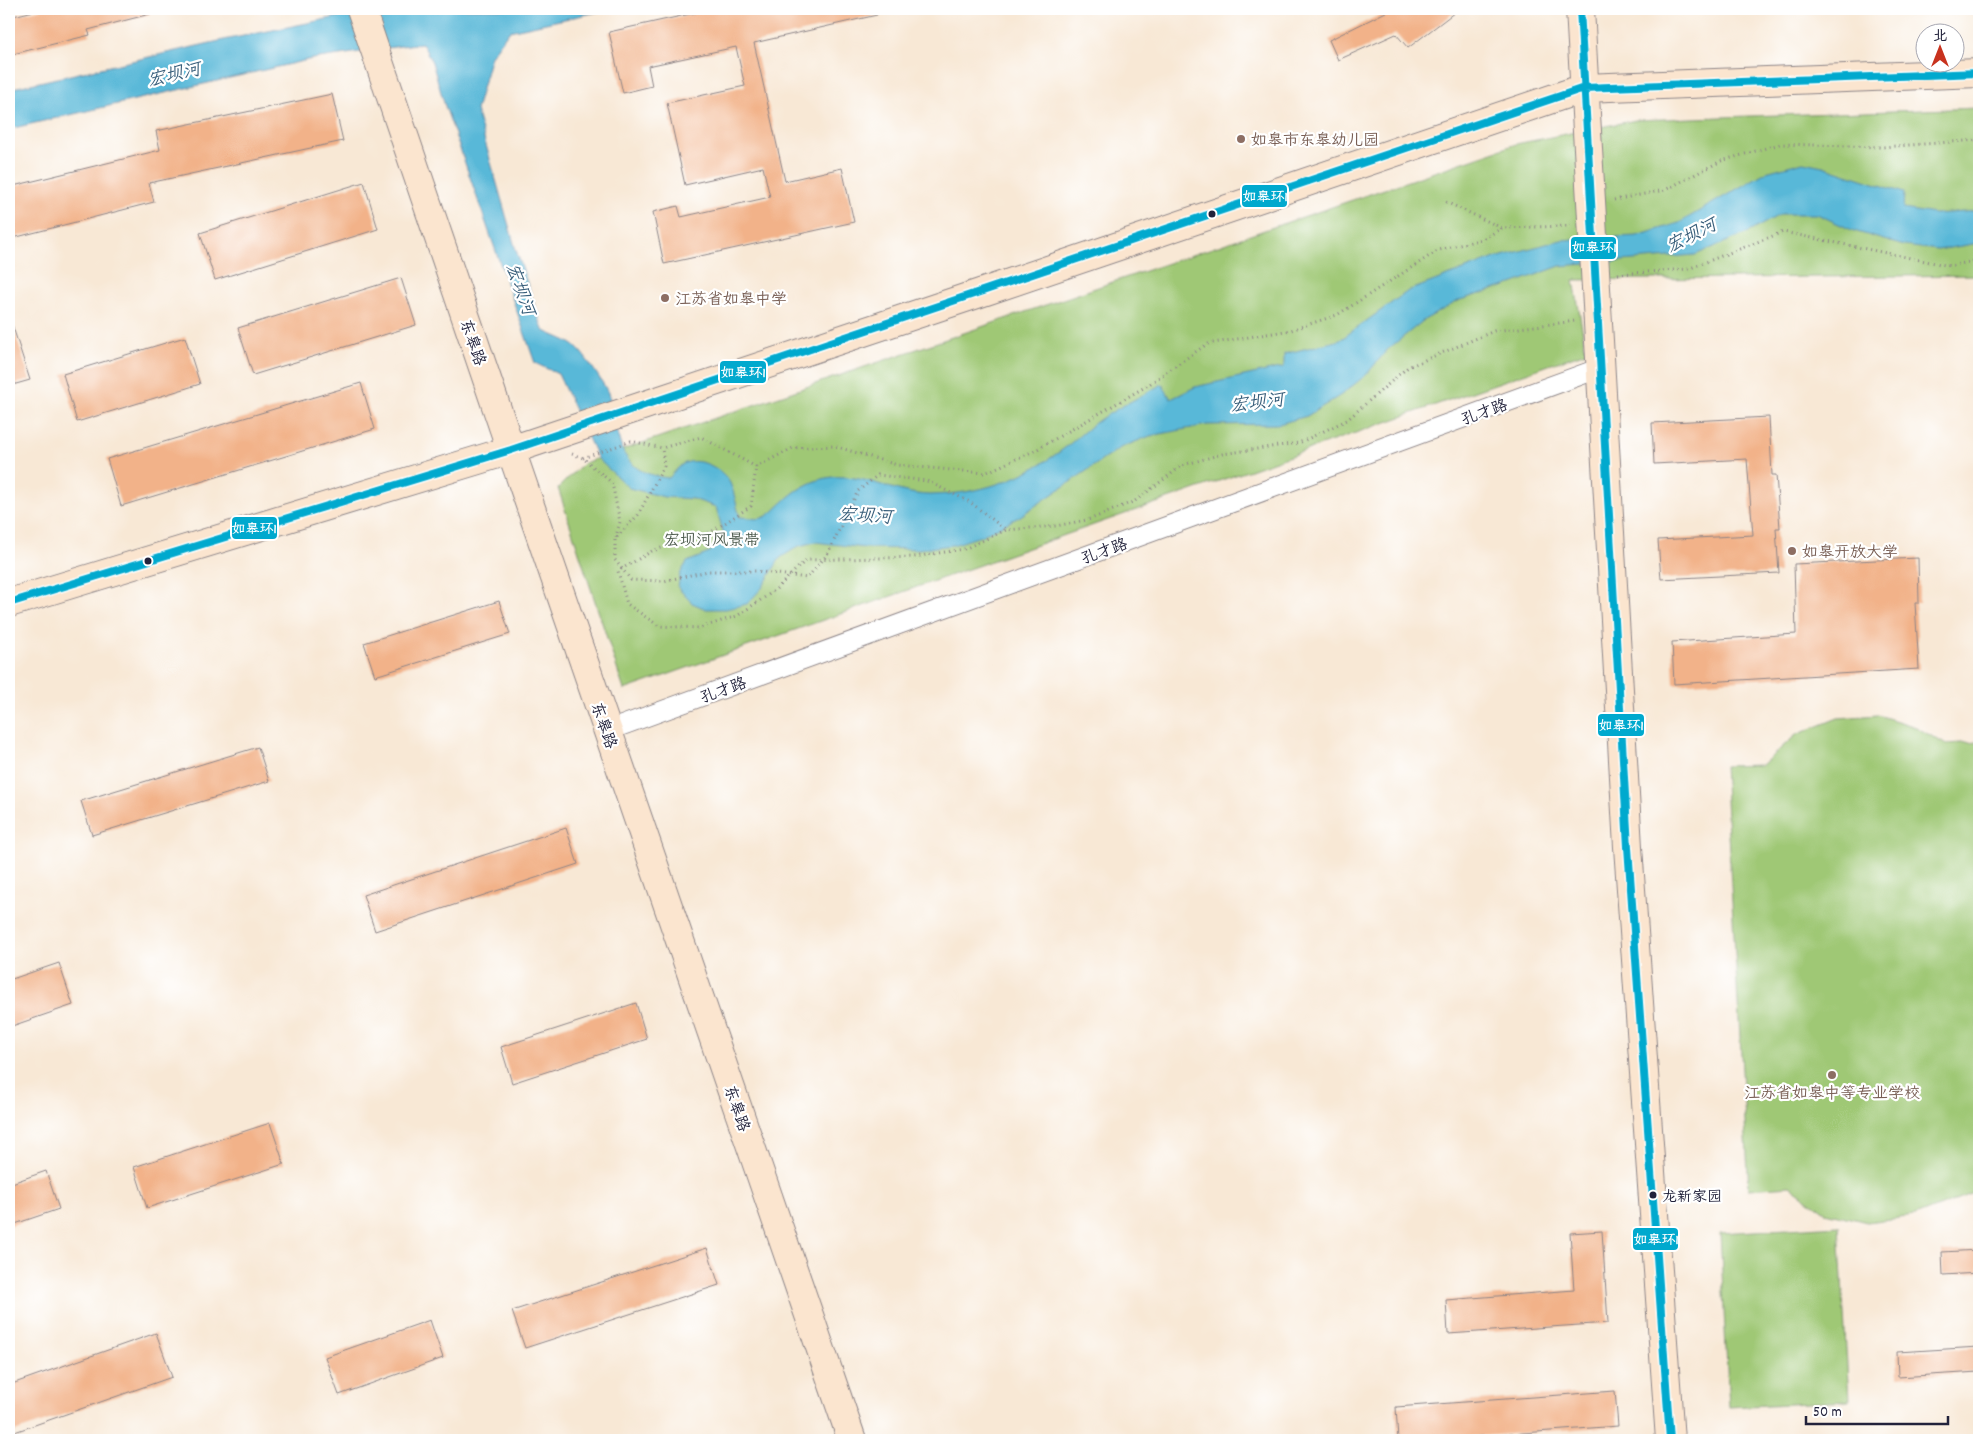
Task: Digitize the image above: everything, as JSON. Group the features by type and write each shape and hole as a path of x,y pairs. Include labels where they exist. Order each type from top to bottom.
{"street":[{"name":"东皋路","path":"361,9 510,450 852,1440"},
{"path":"1580,9 1628,847 1670,1440"},
{"path":"9,603 510,450 1584,88 1979,73"},
{"name":"孔才路","path":"607,731 1600,368"}],"path":[{"path":"1446,202 1502,228 1567,226 1592,212 1665,190 1721,161 1780,144 1882,146 1979,140"},
{"path":"756,467 793,448 834,446 897,464 985,473 1036,450 1137,392 1207,344 1291,330 1337,315 1439,250 1483,240 1502,228"},
{"path":"1595,272 1688,269 1783,232 1950,266 1979,260"},
{"path":"756,467 751,506 711,532 652,550 618,571 627,604 659,626 700,628 737,616 774,591 806,560 914,557 964,549 1006,530 1056,526 1091,519 1135,501 1182,464 1222,454 1299,443 1347,420 1408,368 1494,331 1597,319"},
{"path":"756,467 701,437 662,448 631,441 583,458 612,483 620,522 615,540 615,560 631,580 664,581 708,571 756,571 807,578 827,555 858,491 878,475 927,481 970,502 1006,530"},
{"path":"615,540 638,515 664,466 662,448"}],"green space":[{"name":"宏坝河风景带","path":"1979,108 1979,275 1574,280 1586,352 624,690 558,488 584,463 1516,144 1636,120"},
{"path":"1878,715 1916,727 1945,744 1979,742 1979,1191 1915,1216 1867,1222 1825,1212 1790,1186 1749,1189 1724,766 1762,765 1796,735 1838,718"},
{"path":"1839,1226 1849,1401 1729,1407 1720,1233"}],"water":[{"name":"宏坝河","path":"376,9 611,9 509,31 491,56 476,110 515,247 543,330 574,345 603,383 608,393 622,449 637,468 650,474 669,478 681,465 689,462 696,461 710,465 722,473 730,483 740,517 757,519 765,517 797,490 814,481 826,478 839,477 865,480 917,494 930,495 965,492 997,484 1043,463 1064,449 1102,418 1162,384 1171,399 1195,387 1284,367 1284,354 1340,340 1408,291 1495,258 1561,240 1637,236 1679,223 1766,172 1803,162 1823,166 1904,193 1903,209 1934,214 1979,211 1979,243 1938,250 1904,246 1854,231 1817,214 1781,214 1745,234 1695,255 1560,266 1506,286 1460,300 1424,320 1387,350 1366,375 1341,395 1307,416 1279,424 1207,425 1150,436 1120,448 1019,517 981,536 953,545 919,549 865,548 815,542 799,546 780,558 762,588 747,604 726,609 706,609 692,603 678,588 680,574 687,562 709,553 724,535 716,507 693,499 664,497 629,488 598,459 558,374 535,363 445,106 432,62 422,43 312,59 9,129 9,89 219,41"}],"building":[{"path":"42,9 149,9 150,14 88,30 90,35 9,55 9,17"},
{"path":"713,9 876,9 877,15 754,43 785,181 842,168 854,222 664,264 653,212 678,206 681,217 770,197 763,167 685,185 667,103 745,86 736,47 648,66 652,86 623,93 609,32"},
{"path":"1392,9 1459,9 1408,48 1396,34 1338,60 1329,40"},
{"path":"332,94 343,141 149,183 154,202 9,239 9,187 160,150 156,131"},
{"path":"364,182 378,229 215,280 200,233"},
{"path":"401,278 416,325 253,375 238,328"},
{"path":"9,324 12,324 30,380 9,386"},
{"path":"185,337 200,384 77,422 63,374"},
{"path":"361,383 375,429 121,506 107,459"},
{"path":"1769,417 1772,475 1776,475 1780,528 1776,528 1779,573 1661,579 1658,540 1753,535 1747,459 1654,464 1652,423"},
{"path":"1918,558 1919,603 1915,603 1919,669 1674,684 1672,642 1796,634 1794,564"},
{"path":"499,601 510,634 375,676 364,643"},
{"path":"258,747 269,781 92,835 81,801"},
{"path":"566,828 578,864 375,931 363,895"},
{"path":"59,963 73,1005 9,1027 9,980"},
{"path":"636,1003 647,1039 512,1083 501,1047"},
{"path":"270,1123 284,1164 147,1208 134,1167"},
{"path":"46,1171 59,1209 9,1226 9,1184"},
{"path":"1602,1231 1608,1323 1448,1334 1446,1300 1574,1290 1570,1233"},
{"path":"707,1248 719,1285 525,1348 512,1311"},
{"path":"1979,1250 1979,1273 1943,1275 1942,1252"},
{"path":"430,1320 443,1358 339,1395 325,1357"},
{"path":"156,1333 172,1377 9,1434 9,1385"},
{"path":"1979,1347 1979,1372 1898,1377 1897,1352"},
{"path":"1615,1391 1618,1426 1428,1440 1398,1440 1396,1407"}],"transit line":[{"name":"如皋环1","path":"1580,9 1628,847 1670,1440"},
{"name":"如皋环1","path":"9,603 511,450 1584,88 1979,73"}],"place":[{"name":"如皋市东皋幼儿园","path":"1241,139"},
{"name":"江苏省如皋中学","path":"665,298"},
{"name":"如皋开放大学","path":"1792,551"},
{"name":"江苏省如皋中等专业学校","path":"1832,1075"},
{"name":"龙新家园","path":"1653,1195"}]}
